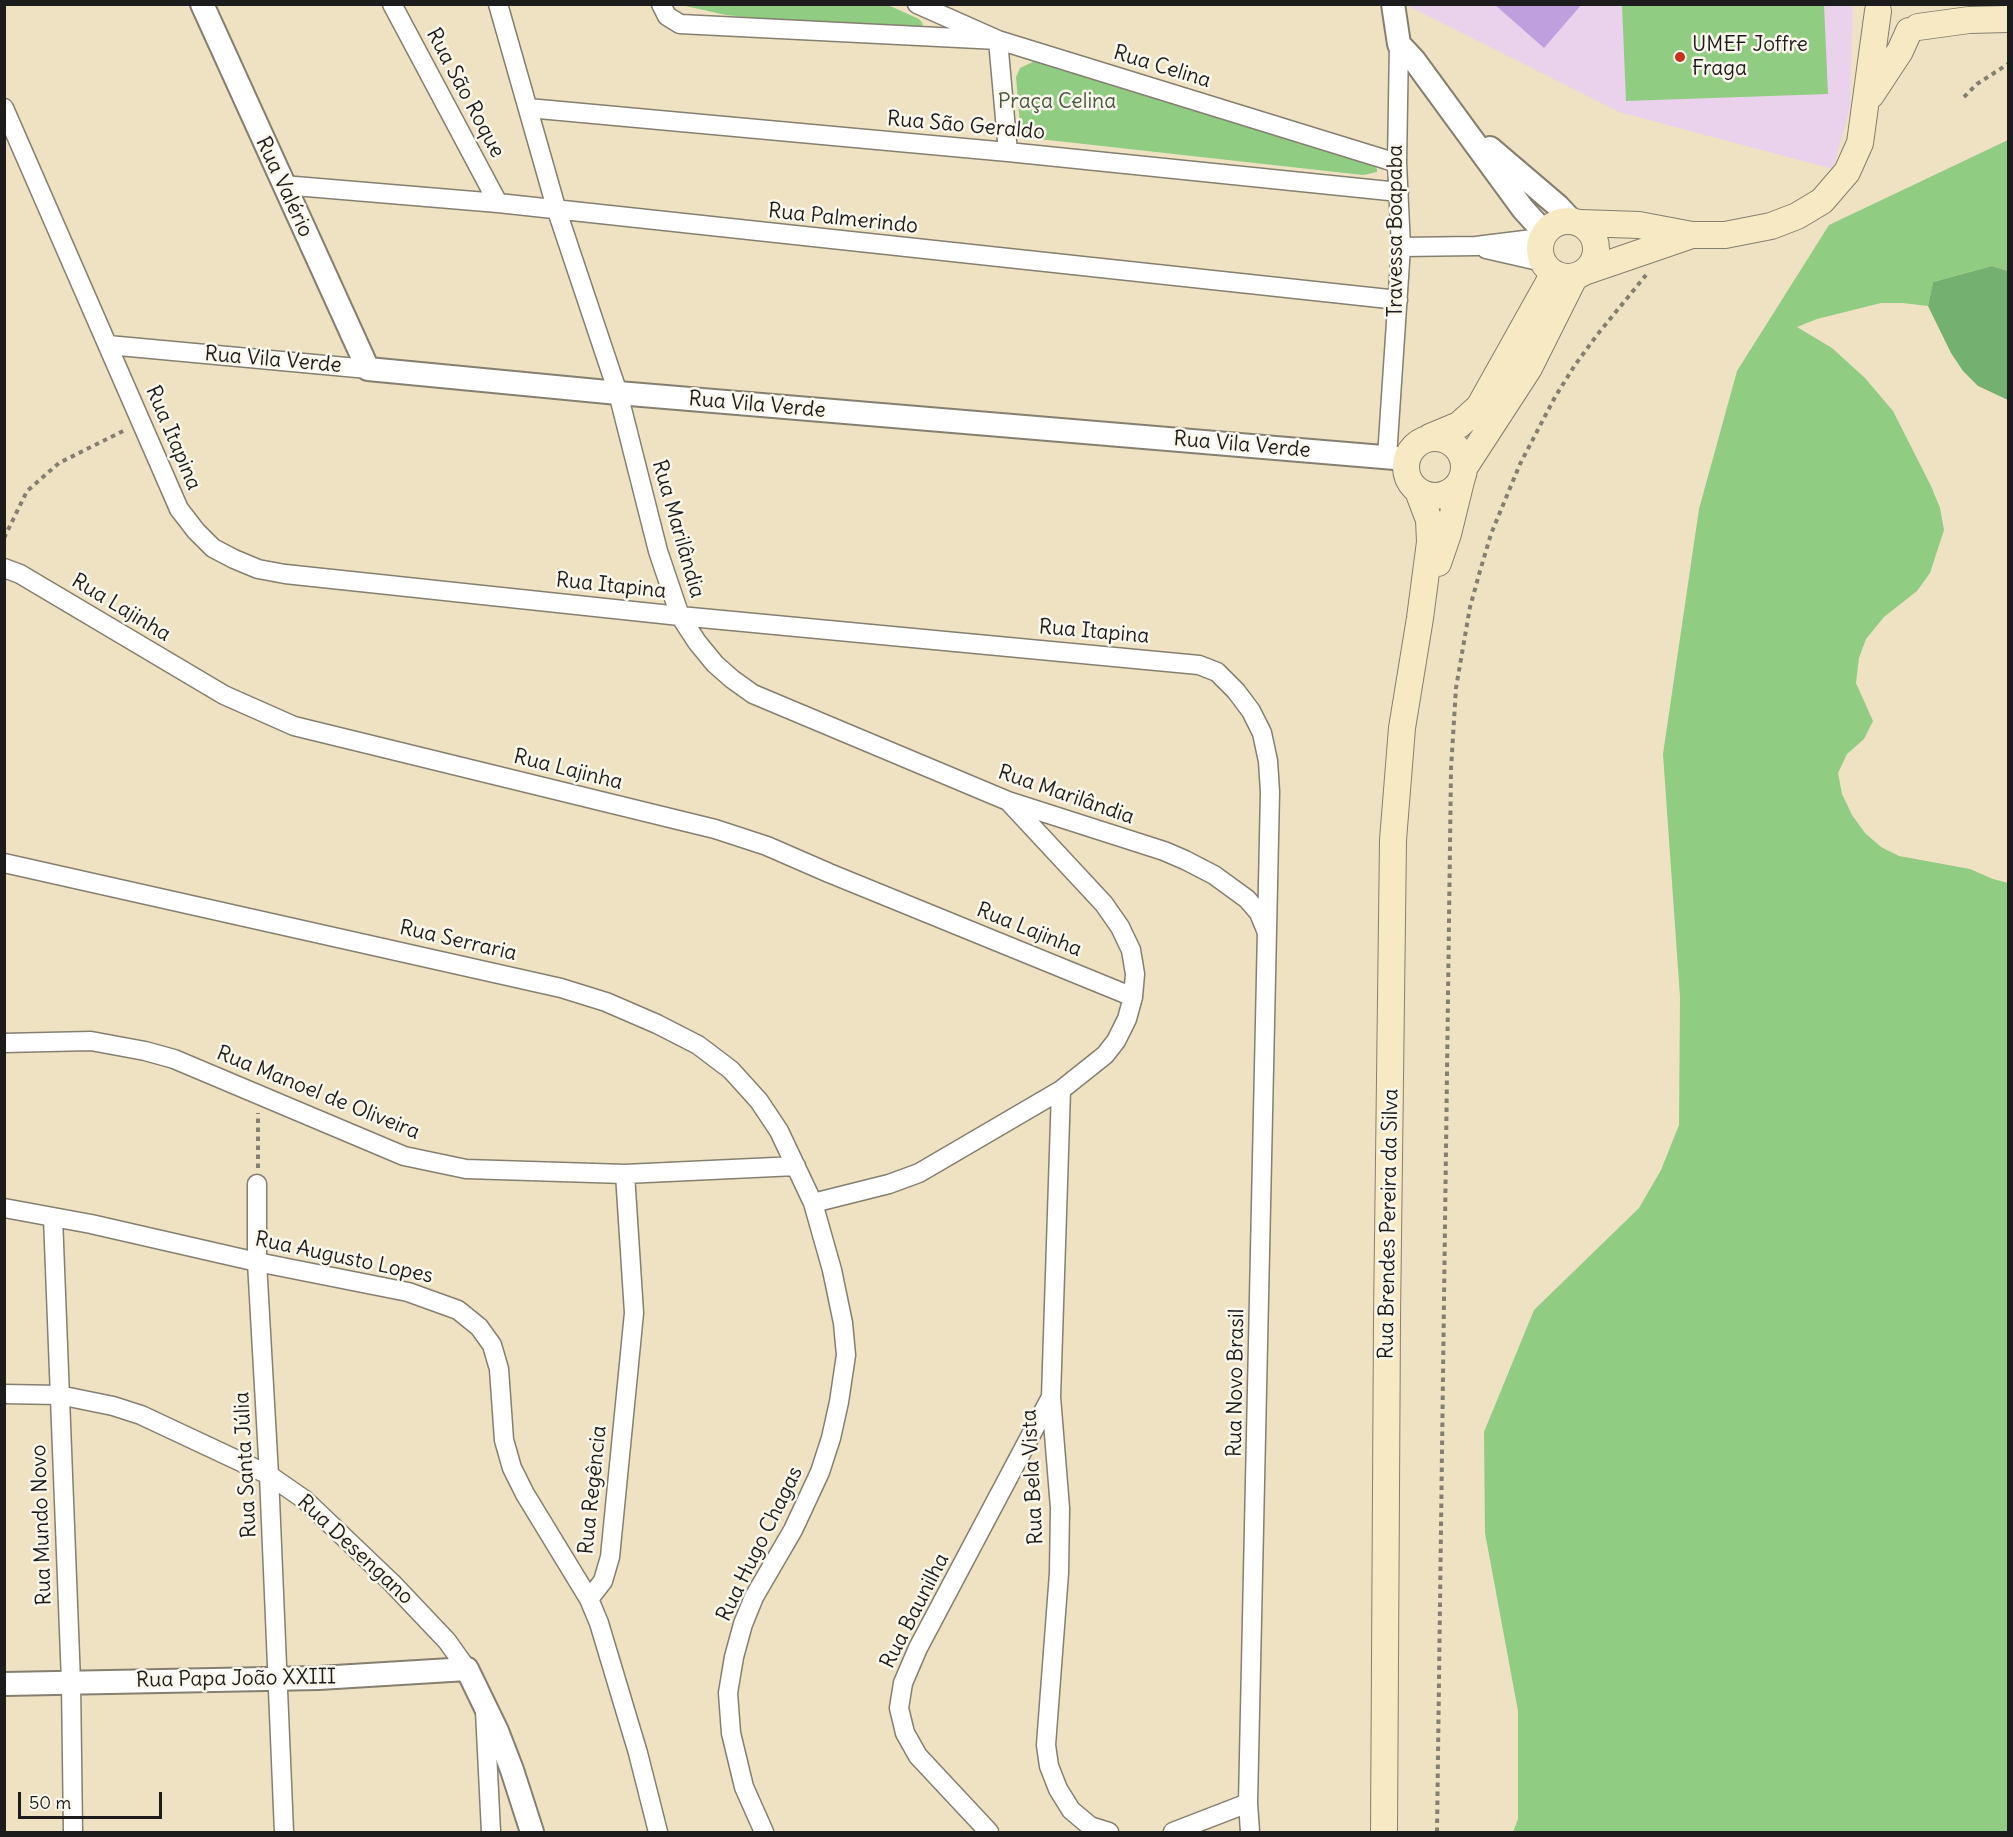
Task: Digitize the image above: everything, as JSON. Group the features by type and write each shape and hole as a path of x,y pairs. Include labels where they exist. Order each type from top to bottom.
{"main road":[{"path":"1878,8 1882,21 1899,31 1918,21 2008,19"},
{"path":"1864,119 1878,8"},
{"path":"1554,253 1692,235 1725,235 1771,226 1797,216 1822,201 1847,172 1856,153 1874,90 1918,21"},
{"path":"1430,437 1443,438 1454,445 1462,455 1462,475 1453,490 1442,495 1430,496 1418,491 1410,482 1397,458 1419,441 1459,425 1479,407 1554,253 1551,225 1561,221 1639,225 1692,235"},
{"path":"1554,253 1592,263 1596,252 1595,241 1590,231 1576,222"},
{"name":"Rua Brendes Pereira da Silva","path":"1420,618 1448,534 1462,475 1528,368 1554,253"},
{"name":"Rua Brendes Pereira da Silva","path":"1384,1833 1393,840 1402,728 1431,531 1418,491"}],"street":[{"name":"Rua Valério","path":"202,4 368,369"},
{"name":"Rua São Roque","path":"392,4 498,203"},
{"name":"Rua Marilândia","path":"498,4 557,211 618,393 658,551 680,616 715,664 753,694 1008,801 1164,851 1185,860 1214,875 1246,899 1259,913 1268,934"},
{"path":"661,4 667,16 680,24 998,40 1008,152"},
{"name":"Rua Celina","path":"917,4 998,40 1397,162"},
{"name":"Travessa Boapaba","path":"1391,5 1399,44 1397,162 1401,247 1398,300 1397,458"},
{"path":"1399,44 1414,60 1462,124 1554,253"},
{"name":"Rua Itapina","path":"4,108 179,509 213,548 258,569 285,574 680,616 1199,665 1217,672 1236,691 1251,711 1262,733 1268,761 1270,792 1268,934"},
{"name":"Rua São Geraldo","path":"528,108 1008,152 1399,192"},
{"path":"1462,124 1576,222"},
{"name":"Rua Palmerindo","path":"283,185 498,203 1398,300"},
{"path":"1401,247 1476,246 1554,253"},
{"name":"Rua Vila Verde","path":"108,345 618,393 1397,458"},
{"name":"Rua Lajinha","path":"4,568 20,574 224,695 294,726 715,829 756,843 1133,997"},
{"path":"813,1203 890,1184 918,1173 1061,1090 1105,1055 1116,1041 1127,1019 1133,997 1135,974 1131,950 1120,927 1104,904 1008,801"},
{"name":"Rua Serraria","path":"4,863 561,988 606,1002 698,1045 731,1070 759,1101 779,1131 813,1203"},
{"name":"Rua Novo Brasil","path":"1250,1833 1248,1803 1268,934"},
{"name":"Rua Manoel de Oliveira","path":"4,1043 91,1041 174,1059 404,1156 466,1169 626,1174 796,1166"},
{"name":"Rua Bela Vista","path":"1061,1090 1051,1397 1060,1508 1059,1573 1046,1745 1049,1766 1058,1789 1071,1810 1090,1826 1109,1833"},
{"name":"Rua Regência","path":"589,1599 603,1581 610,1557 634,1313 626,1174"},
{"name":"Rua Santa Júlia","path":"257,1184 257,1262 269,1474 284,1833"},
{"name":"Rua Hugo Chagas","path":"764,1833 744,1787 731,1733 728,1693 743,1624 754,1598 808,1501 831,1438 842,1385 846,1355 843,1323 832,1270 813,1203"},
{"name":"Rua Augusto Lopes","path":"4,1208 408,1292 458,1310 479,1327 492,1345 499,1369 504,1440 512,1468 525,1494 589,1599"},
{"name":"Rua Mundo Novo","path":"53,1217 71,1682 73,1833"},
{"name":"Rua Desengano","path":"4,1394 59,1395 113,1406 141,1415 269,1474 305,1500 393,1583 447,1641 467,1669 485,1703 512,1770 532,1833"},
{"name":"Rua Baunilha","path":"989,1833 918,1756 905,1734 899,1708 903,1683 918,1648 1051,1397"},
{"path":"589,1599 618,1681 658,1833"},
{"name":"Rua Papa João XXIII","path":"4,1684 277,1678 467,1669"},
{"path":"485,1703 491,1833"},
{"path":"1173,1833 1248,1803"}],"path":[{"path":"1964,97 1977,84 2008,64"},
{"path":"1437,1833 1451,770 1456,688 1466,627 1480,571 1491,534 1520,464 1575,365 1649,271"},
{"path":"4,538 27,491 59,463 142,422"},
{"path":"257,1184 258,1096"}],"shaded area":[{"name":"UMEF Joffre Fraga","path":"1406,5 1853,5 1850,108 1833,169 1619,112"}],"green space":[{"path":"681,5 888,5 919,19 923,24 920,29 759,19 726,15"},
{"path":"1622,5 1824,5 1828,94 1626,101"},
{"name":"Praça Celina","path":"1037,60 1370,161 1377,172 1363,175 1021,137 1016,77 1020,68"},
{"path":"2008,140 2008,271 1992,266 1933,282 1928,306 1881,303 1817,319 1797,327 1832,348 1865,378 1893,411 1931,486 1940,508 1944,530 1930,573 1917,591 1884,617 1866,639 1859,658 1856,683 1873,721 1864,739 1847,754 1838,773 1842,794 1852,815 1865,833 1881,847 1899,856 1970,869 2008,883 2008,1832 1513,1832 1518,1819 1518,1711 1485,1533 1484,1432 1534,1310 1639,1208 1661,1170 1679,1125 1680,997 1663,754 1699,509 1737,371 1829,225"},
{"path":"1992,266 2008,271 2008,400 1978,386 1963,371 1951,353 1928,306 1933,282"}],"building":[{"path":"1494,4 1582,4 1544,48"}],"place":[{"name":"UMEF Joffre Fraga","path":"1680,57"}]}
